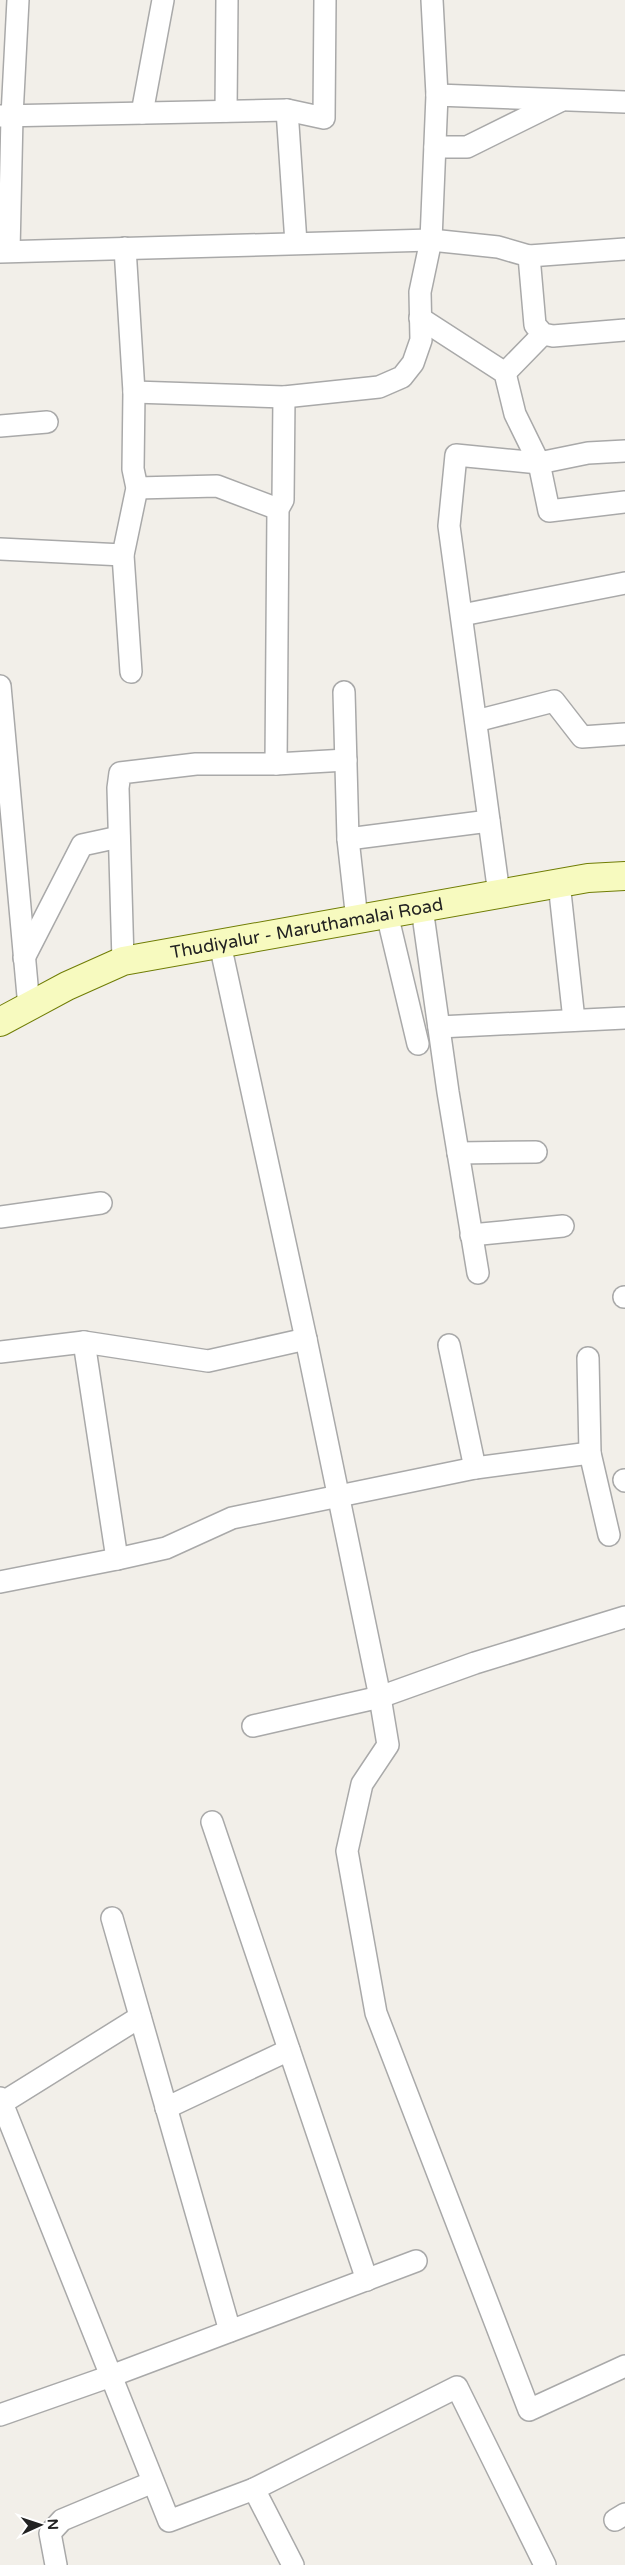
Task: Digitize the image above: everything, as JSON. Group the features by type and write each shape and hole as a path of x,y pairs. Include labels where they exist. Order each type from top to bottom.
{"main road":[{"name":"Thudiyalur - Maruthamalai Road","path":"0,1022 67,986 123,961 588,878 625,876"}],"street":[{"path":"18,0 6,116 5,252 431,240 498,247 529,256 625,249"},
{"path":"142,113 163,0"},
{"path":"226,111 227,0"},
{"path":"6,116 287,110 324,118 325,0"},
{"path":"134,392 284,397 379,387 402,377 413,363 421,340 420,292 431,240 437,95 432,0"},
{"path":"437,95 625,102"},
{"path":"435,146 467,146 562,100"},
{"path":"287,110 296,243"},
{"path":"125,248 134,392 133,469 137,488 123,555 131,672"},
{"path":"529,256 535,325 543,334 553,336 625,330"},
{"path":"420,318 506,373 515,414 539,463 549,511 625,502"},
{"path":"506,373 543,334"},
{"path":"276,764 278,509 283,500 284,397"},
{"path":"0,426 47,422"},
{"path":"499,894 449,526 456,455 539,463 588,453 625,451"},
{"path":"137,488 217,486 278,509"},
{"path":"0,549 123,555"},
{"path":"462,615 625,584"},
{"path":"0,686 29,1007"},
{"path":"344,692 348,839 357,920"},
{"path":"476,721 554,701 582,737 625,734"},
{"path":"123,961 118,788 120,773 196,764 276,764 346,760"},
{"path":"348,839 489,821"},
{"path":"24,958 82,845 119,837"},
{"path":"559,883 574,1020"},
{"path":"422,908 458,1153 478,1273"},
{"path":"387,914 418,1044"},
{"path":"220,944 306,1340 380,1697 388,1745 362,1784 347,1850 376,2013 529,2410 625,2366"},
{"path":"439,1027 625,1018"},
{"path":"458,1153 536,1152"},
{"path":"0,1217 100,1203"},
{"path":"472,1235 563,1226"},
{"path":"0,1352 84,1342 208,1362 306,1340"},
{"path":"84,1342 116,1559"},
{"path":"449,1345 475,1468"},
{"path":"588,1358 590,1454 609,1535"},
{"path":"0,1582 166,1548 232,1518 475,1468 590,1454"},
{"path":"253,1726 380,1697 475,1663 625,1618"},
{"path":"212,1822 367,2280"},
{"path":"112,1918 230,2331"},
{"path":"140,2017 1,2101 169,2521 254,2489 457,2387 544,2565"},
{"path":"166,2108 289,2050"},
{"path":"0,2414 111,2376 416,2261"},
{"path":"56,2565 50,2533 62,2520 153,2482"},
{"path":"254,2489 293,2565"}]}
